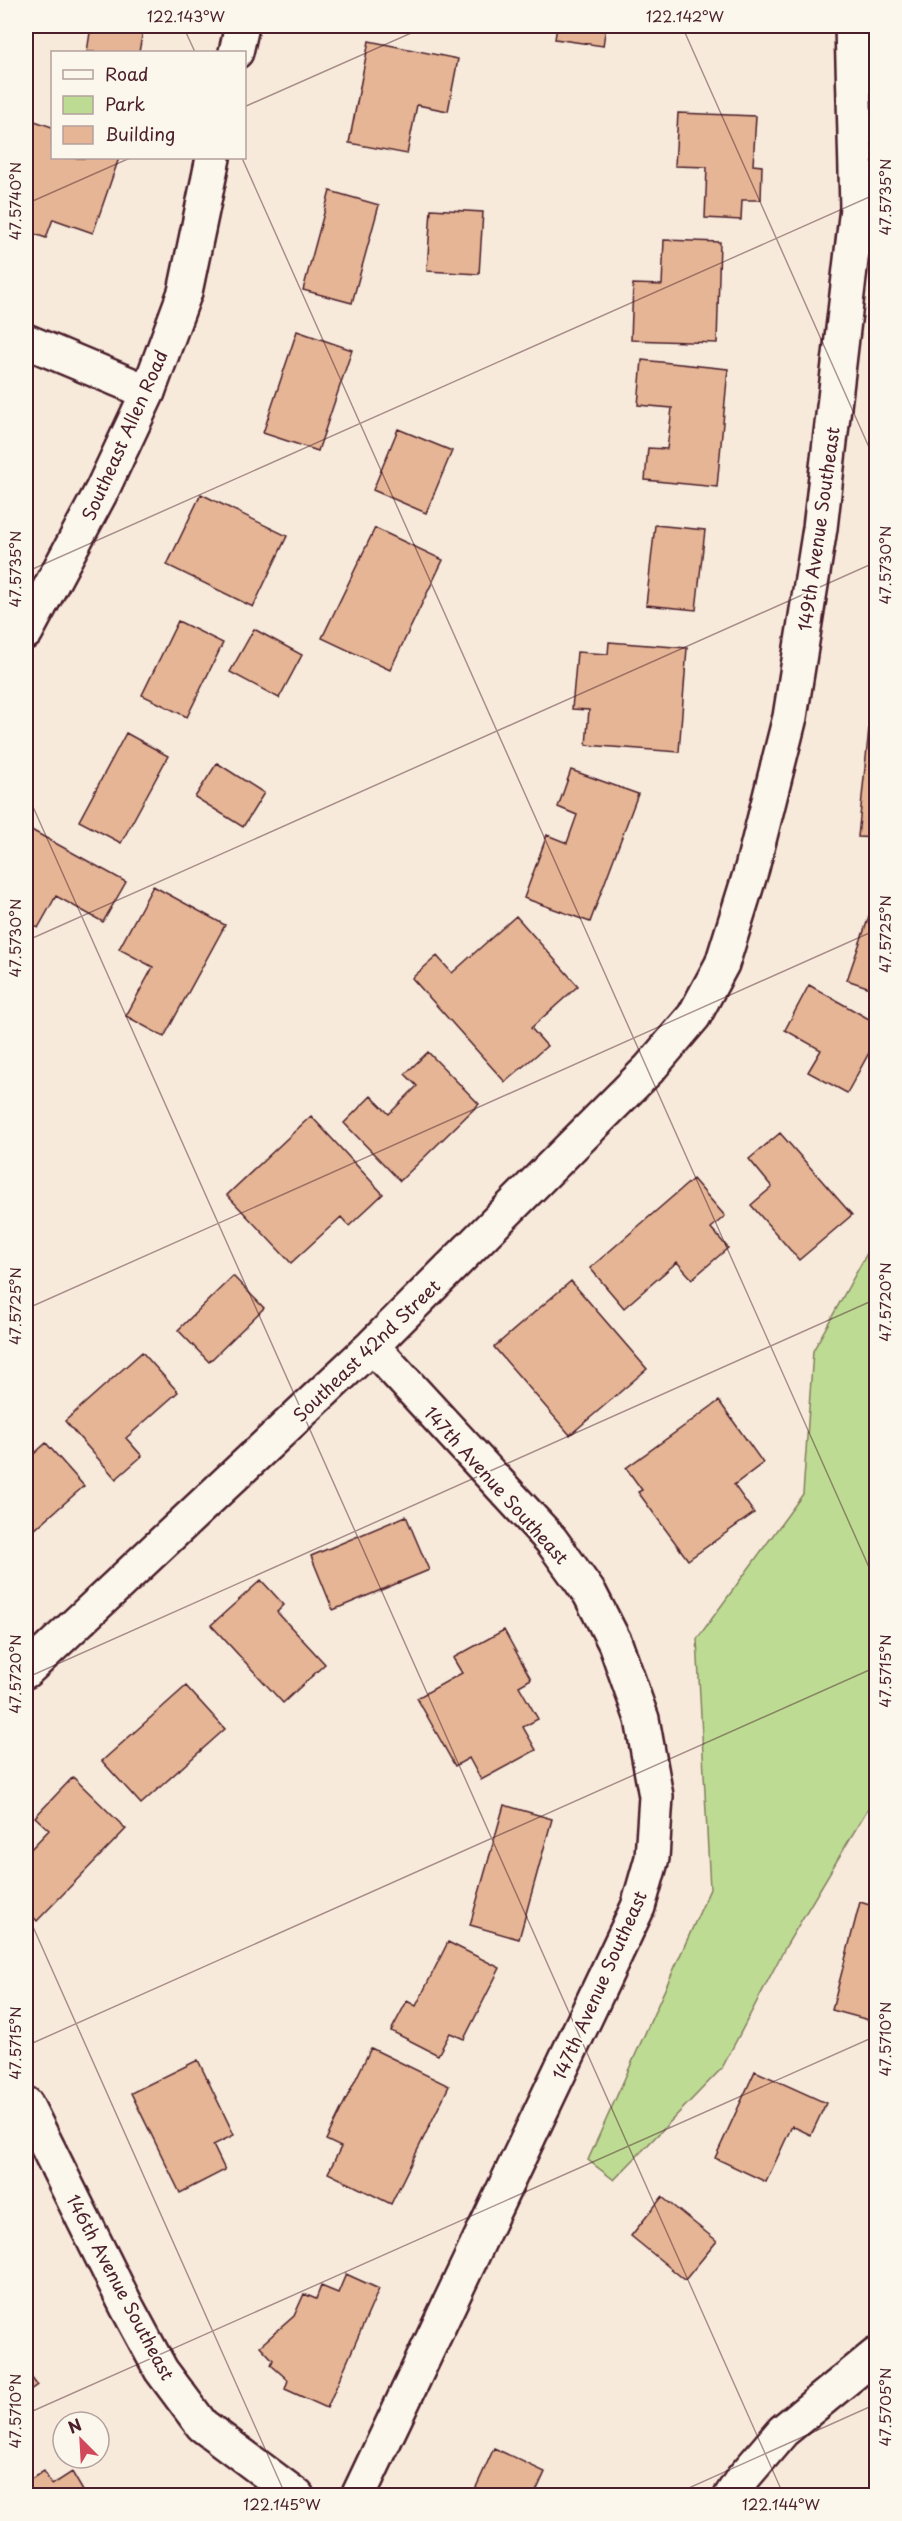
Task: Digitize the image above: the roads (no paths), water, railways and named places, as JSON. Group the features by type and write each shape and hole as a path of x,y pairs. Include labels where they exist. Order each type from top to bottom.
{"street":[{"path":"236,51 242,26"},
{"name":"149th Avenue Southeast","path":"694,1016 722,964 752,868 790,717 818,540 857,208 852,26"},
{"name":"Southeast Allen Road","path":"26,632 102,490 148,392 185,291 213,159"},
{"path":"26,341 148,392"},
{"name":"Southeast 42nd Street","path":"26,1671 372,1346 649,1069 694,1016"},
{"name":"147th Avenue Southeast","path":"358,2496 638,1907 652,1858 656,1796 642,1719 615,1643 590,1594 551,1540 372,1346"},
{"name":"146th Avenue Southeast","path":"26,2104 127,2307 161,2370 202,2425 297,2496"},
{"path":"731,2496 742,2479 783,2431 876,2355"}]}
